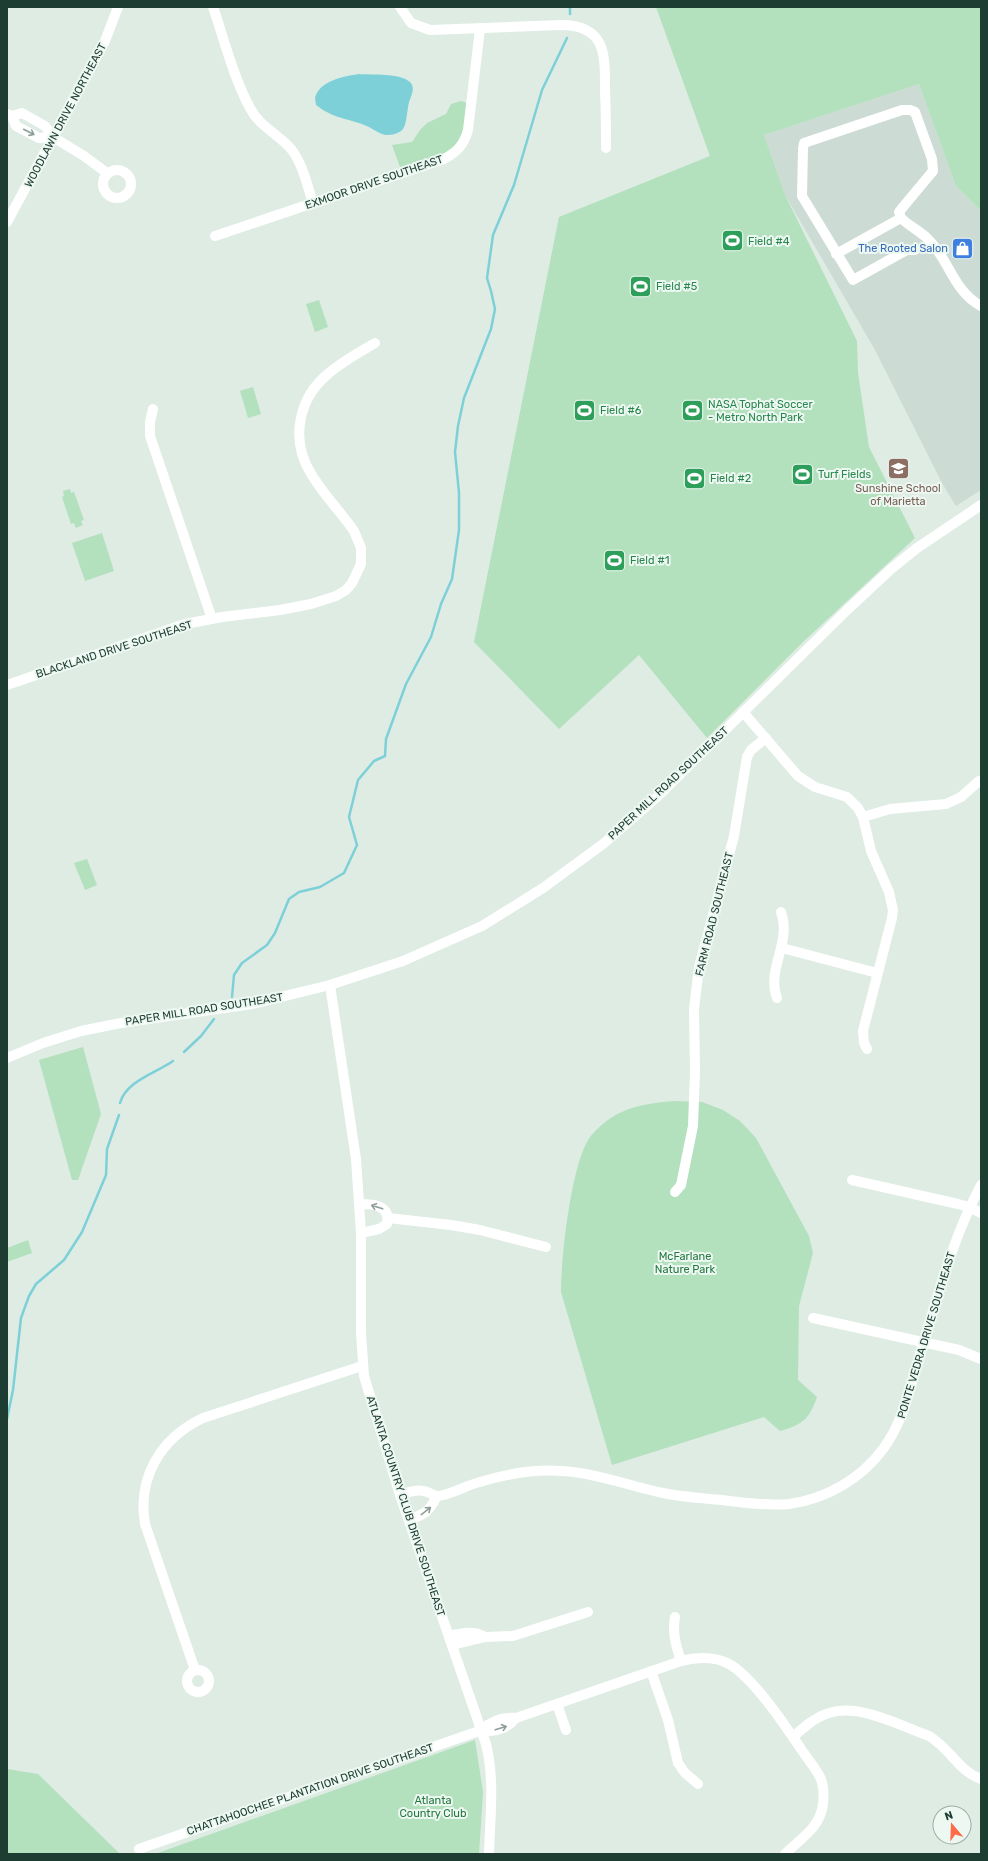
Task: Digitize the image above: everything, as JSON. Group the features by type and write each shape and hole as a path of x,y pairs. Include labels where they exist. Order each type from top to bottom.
{"street":[{"name":"WOODLAWN DRIVE NORTHEAST","path":"7,222 105,41 118,7"},
{"path":"213,7 250,109 263,125 286,144 296,158 313,203"},
{"path":"400,7 411,23 420,28 440,31 572,25 579,26 592,34 597,38 604,53 606,148"},
{"name":"EXMOOR DRIVE SOUTHEAST","path":"215,236 444,159 459,150 466,138 468,130 480,29"},
{"path":"915,250 907,250 853,280 802,196 804,144 810,140 902,110 910,110 915,112 932,159 933,171 899,212 901,218 928,239 958,285 970,299 981,306"},
{"path":"10,115 22,113 45,126 53,137 84,156 107,173"},
{"path":"836,254 901,218"},
{"name":"BLACKLAND DRIVE SOUTHEAST","path":"7,685 151,634 185,624 280,610 324,600 346,590 358,574 362,556 359,540 354,530 310,472 302,450 299,428 304,406 314,387 329,372 375,343"},
{"path":"153,409 150,422 150,436 212,619"},
{"name":"PAPER MILL ROAD SOUTHEAST","path":"7,1058 58,1037 86,1029 121,1022 252,1004 330,985 384,968 432,950 482,926 521,902 603,844 657,797 891,569 917,548 981,505"},
{"path":"743,712 798,776 815,787 847,797 854,804 862,817 871,851 889,892 893,910 863,1031 864,1042 867,1049"},
{"name":"FARM ROAD SOUTHEAST","path":"675,1192 681,1185 693,1126 695,1071 694,1009 699,966 734,836 747,757 751,750 766,738"},
{"path":"862,817 890,808 946,804 961,797 979,781"},
{"path":"777,998 773,988 774,979 782,948 785,927 781,912"},
{"path":"782,948 877,973"},
{"name":"ATLANTA COUNTRY CLUB DRIVE SOUTHEAST","path":"330,985 352,1124 360,1204 362,1366 370,1398 400,1495 482,1730 490,1760 492,1790 488,1854"},
{"path":"852,1180 969,1207 981,1213"},
{"name":"PONTE VEDRA DRIVE SOUTHEAST","path":"437,1496 480,1482 535,1471 561,1471 588,1474 662,1493 712,1500 769,1504 788,1504 806,1500 836,1489 853,1479 866,1468 883,1449 898,1423 947,1265 969,1207 981,1186"},
{"path":"360,1204 379,1205 385,1210 388,1218 387,1224 379,1230 360,1233"},
{"path":"388,1218 459,1226 546,1248"},
{"path":"813,1318 959,1350 981,1359"},
{"path":"195,1670 145,1524 143,1509 144,1492 153,1463 170,1441 184,1429 203,1418 362,1366"},
{"path":"400,1495 419,1491 437,1496 430,1509 423,1515 409,1520"},
{"path":"451,1641 513,1636 588,1612"},
{"path":"675,1617 673,1626 674,1636 681,1661"},
{"name":"CHATTAHOOCHEE PLANTATION DRIVE SOUTHEAST","path":"139,1849 482,1730 493,1722 507,1717 516,1718 681,1661 708,1658 718,1659 729,1664 748,1679 792,1737 820,1778 824,1794 823,1806 816,1826 786,1854"},
{"path":"651,1671 668,1720 678,1763 684,1773 698,1784"},
{"path":"557,1704 566,1730"},
{"path":"792,1737 812,1722 828,1713 852,1710 864,1712 933,1739 946,1749 966,1773 981,1779"}],"shaded area":[{"path":"919,84 956,186 981,211 981,490 956,506 942,483 875,350 785,195 764,135"}],"green space":[{"name":"NASA Tophat Soccer - Metro North Park","path":"656,7 981,7 981,211 956,186 919,84 764,135 785,195 857,341 858,373 869,447 915,538 803,642 707,738 639,655 559,729 474,642 559,217 710,156"},
{"path":"461,101 467,103 462,139 451,152 401,170 392,145 412,142 427,123 446,114 451,104"},
{"path":"319,300 328,327 315,332 306,304"},
{"path":"253,387 261,414 248,418 240,391"},
{"path":"70,489 71,493 74,492 84,520 81,521 83,525 76,528 74,523 71,524 62,497 64,496 63,491"},
{"path":"102,533 114,571 85,581 72,543"},
{"path":"87,859 97,885 85,890 74,863"},
{"path":"83,1047 101,1114 78,1180 72,1180 39,1060"},
{"name":"McFarlane Nature Park","path":"674,1101 702,1102 723,1110 740,1121 756,1138 809,1236 813,1253 799,1306 798,1380 817,1397 811,1411 804,1420 795,1426 780,1431 764,1417 612,1465 561,1292 561,1276 568,1212 577,1168 583,1150 590,1137 596,1130 615,1115 631,1108 648,1104"},
{"path":"28,1240 32,1253 7,1262 7,1248"},
{"name":"Atlanta Country Club","path":"475,1740 483,1792 479,1854 155,1854"},
{"path":"7,1769 38,1774 120,1854 7,1854"}],"water":[{"path":"359,74 400,77 412,84 413,87 405,123 401,131 386,135 379,133 362,124 330,114 316,105 315,98 321,87 333,80"}],"waterway":[{"path":"570,7 570,14"},
{"path":"232,997 234,975 242,963 267,945 275,933 289,899 299,892 320,887 344,873 357,845 349,817 358,780 374,761 385,756 386,739 406,684 431,637 441,604 452,579 459,530 459,493 455,452 458,426 464,398 491,329 495,309 487,278 493,235 514,185 542,90 567,38"},
{"path":"184,1052 201,1036 214,1019"},
{"path":"120,1103 123,1095 135,1083 173,1061"},
{"path":"7,1419 13,1390 21,1318 29,1296 36,1284 64,1260 82,1232 106,1175 107,1149 119,1115"}],"place":[{"name":"Field #4","path":"732,241"},
{"name":"The Rooted Salon","path":"963,248"},
{"name":"Field #5","path":"640,286"},
{"name":"Field #6","path":"585,410"},
{"name":"NASA Tophat Soccer - Metro North Park","path":"692,410"},
{"name":"Sunshine School of Marietta","path":"898,468"},
{"name":"Turf Fields","path":"803,474"},
{"name":"Field #2","path":"694,478"},
{"name":"Field #1","path":"614,560"}]}
